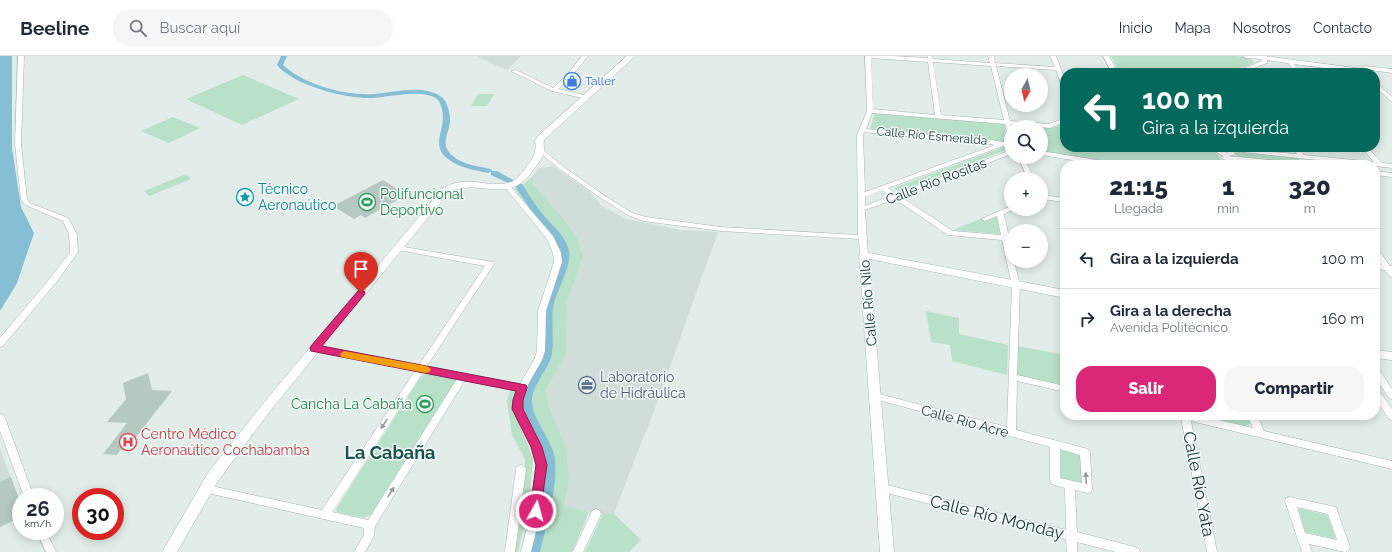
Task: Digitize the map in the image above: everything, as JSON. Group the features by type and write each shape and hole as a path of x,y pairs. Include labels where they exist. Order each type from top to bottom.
{"main road":[{"path":"169,552 213,477 314,348 446,190 461,184 513,184 537,160 541,151 539,141 541,138 631,56"},
{"path":"864,255 1060,293"},
{"name":"Calle Río Nilo","path":"864,255 887,552"},
{"path":"1380,355 1392,356"}],"street":[{"path":"0,344 55,278 74,252 73,234 66,220 27,204 24,199 18,144 20,56"},
{"path":"554,90 568,77 585,56"},
{"path":"869,56 930,58 1058,70"},
{"name":"Calle Río Nilo","path":"864,255 862,237 860,135 870,111 869,56"},
{"path":"991,56 1007,120"},
{"path":"1053,56 1060,75"},
{"path":"1106,56 1112,68"},
{"path":"1246,56 1334,68"},
{"path":"1275,56 1363,68"},
{"path":"1249,68 1265,62 1262,57"},
{"path":"930,58 938,117"},
{"path":"1290,62 1295,68"},
{"path":"1380,70 1392,71"},
{"path":"514,71 554,90 586,96"},
{"path":"1380,89 1392,100"},
{"path":"870,111 1004,123"},
{"path":"1048,126 1060,122"},
{"name":"Calle Río Esmeralda","path":"861,130 934,137 970,138 1002,144"},
{"name":"Calle Río Rositas","path":"861,196 1002,144"},
{"path":"541,151 563,169 603,197 630,214 644,219 720,229 862,237"},
{"path":"1219,152 1226,160"},
{"path":"1227,152 1270,160"},
{"path":"1300,152 1307,160"},
{"path":"1368,152 1376,160"},
{"path":"1048,154 1084,160"},
{"path":"1232,154 1236,160"},
{"path":"1222,155 1232,154 1304,157 1332,160"},
{"name":"Calle Río Rositas","path":"862,209 1004,155"},
{"path":"1380,165 1392,166"},
{"path":"1380,174 1391,176"},
{"path":"513,184 550,238 557,253 558,262 542,311 541,351 538,360 522,388 518,400 518,409 537,447 542,465 536,511 526,552"},
{"path":"883,188 951,233 1004,238"},
{"path":"1048,197 1060,199"},
{"path":"985,219 1004,211"},
{"path":"1000,213 1004,230"},
{"path":"324,515 490,264 398,248"},
{"path":"1380,257 1391,270"},
{"path":"1380,267 1391,270"},
{"path":"1011,433 1016,284 1013,268"},
{"path":"314,348 522,388"},
{"path":"359,552 369,536 370,525 463,377"},
{"path":"1013,377 1060,388"},
{"path":"1380,378 1392,396"},
{"name":"Calle Río Acre","path":"875,396 1085,452 1087,489 1070,485"},
{"path":"1380,398 1392,416"},
{"path":"0,418 26,488"},
{"name":"Calle Río Yata","path":"1185,420 1212,552"},
{"path":"1205,420 1392,465"},
{"path":"1254,420 1260,433"},
{"path":"1055,445 1055,481 1070,485 1072,552"},
{"path":"510,552 516,516 521,469"},
{"name":"Calle Río Monday","path":"883,488 1135,552"},
{"path":"206,489 370,525"},
{"path":"1301,537 1344,547 1332,510 1290,501 1301,537 1307,552"},
{"path":"578,552 596,514"},
{"path":"46,540 51,552"}],"shaded area":[{"path":"476,56 521,56 507,70"},
{"path":"553,166 590,192 602,206 626,219 681,230 718,232 653,414 614,514 596,514 564,506 569,481 549,407 546,390 566,354 567,303 583,256 577,238 570,227 534,185 533,176 539,168"},
{"path":"0,449 15,488 12,488 12,521 0,527"}],"green space":[{"path":"1111,56 1234,56 1251,59 1254,63 1240,68 1117,68"},
{"path":"243,75 299,99 242,125 186,99"},
{"path":"478,94 494,94 487,106 471,106"},
{"path":"875,113 1004,124 1004,142 974,137 870,129"},
{"path":"173,117 200,128 169,143 141,131"},
{"path":"1060,126 1060,152 1216,152 1221,160 1098,160 1048,152 1048,128"},
{"path":"1004,147 1004,151 899,191 894,188"},
{"path":"1236,152 1297,158 1300,160 1270,160 1239,157 1235,154"},
{"path":"186,174 191,179 149,196 144,191"},
{"path":"533,176 534,185 570,227 577,238 583,256 567,303 566,354 546,390 549,407 566,449 569,481 564,506 589,512 572,552 530,552 545,465 521,408 521,400 540,363 545,311 560,252 553,237 514,189 524,184"},
{"path":"997,216 1000,234 953,230 980,219 984,220"},
{"path":"926,311 959,318 959,334 1008,345 1007,375 952,361 950,345 931,342"},
{"path":"1018,346 1060,354 1060,384 1017,376"},
{"path":"426,374 456,379 456,382 372,514 363,518 337,512 336,509 421,376"},
{"path":"511,388 518,390 514,410 533,459 528,510 518,552 515,552 523,503 525,459 512,435 507,401"},
{"path":"1218,420 1250,420 1251,423 1246,426"},
{"path":"1059,449 1082,456 1082,484 1058,478"},
{"path":"1297,508 1327,515 1336,539 1304,532"},
{"path":"603,514 614,514 641,540 629,552 585,552"}],"water":[{"path":"0,56 12,56 12,148 21,207 34,233 17,283 0,311"}],"building":[{"name":"Polifuncional Deportivo","path":"383,180 402,192 396,195 401,198 365,218 361,215 354,219 333,206"},
{"name":"Centro Médico Aeronaútico Cochabamba","path":"148,373 152,390 172,391 126,450 120,450 117,455 103,454 127,423 107,422 126,399 123,383"},
{"path":"11,477 15,488 12,488 12,521 0,527 0,482"}],"waterway":[{"path":"284,56 280,65 283,68 314,85 337,92 361,96 421,92 438,97 443,103 447,118 442,140 442,147 446,154 458,162 488,171"},
{"path":"494,173 513,182"},
{"path":"519,186 538,214 557,235 565,251 563,267 549,304 546,359 529,389 527,399 527,408 547,448 550,459 550,473 544,511 534,552"}],"slow traffic":[{"path":"344,354 426,370"}],"place":[{"name":"Taller","path":"572,81"},
{"name":"Técnico Aeronaútico","path":"245,197"},
{"name":"Polifuncional Deportivo","path":"367,202"},
{"name":"Laboratorio de Hidráulica","path":"587,385"},
{"name":"Cancha La Cabaña","path":"425,404"},
{"name":"Centro Médico Aeronaútico Cochabamba","path":"128,442"}],"district":[{"name":"La Cabaña","path":"390,452"}],"route":[{"path":"361,293 314,348 522,388 518,400 518,409 537,447 542,465 536,511"}]}
